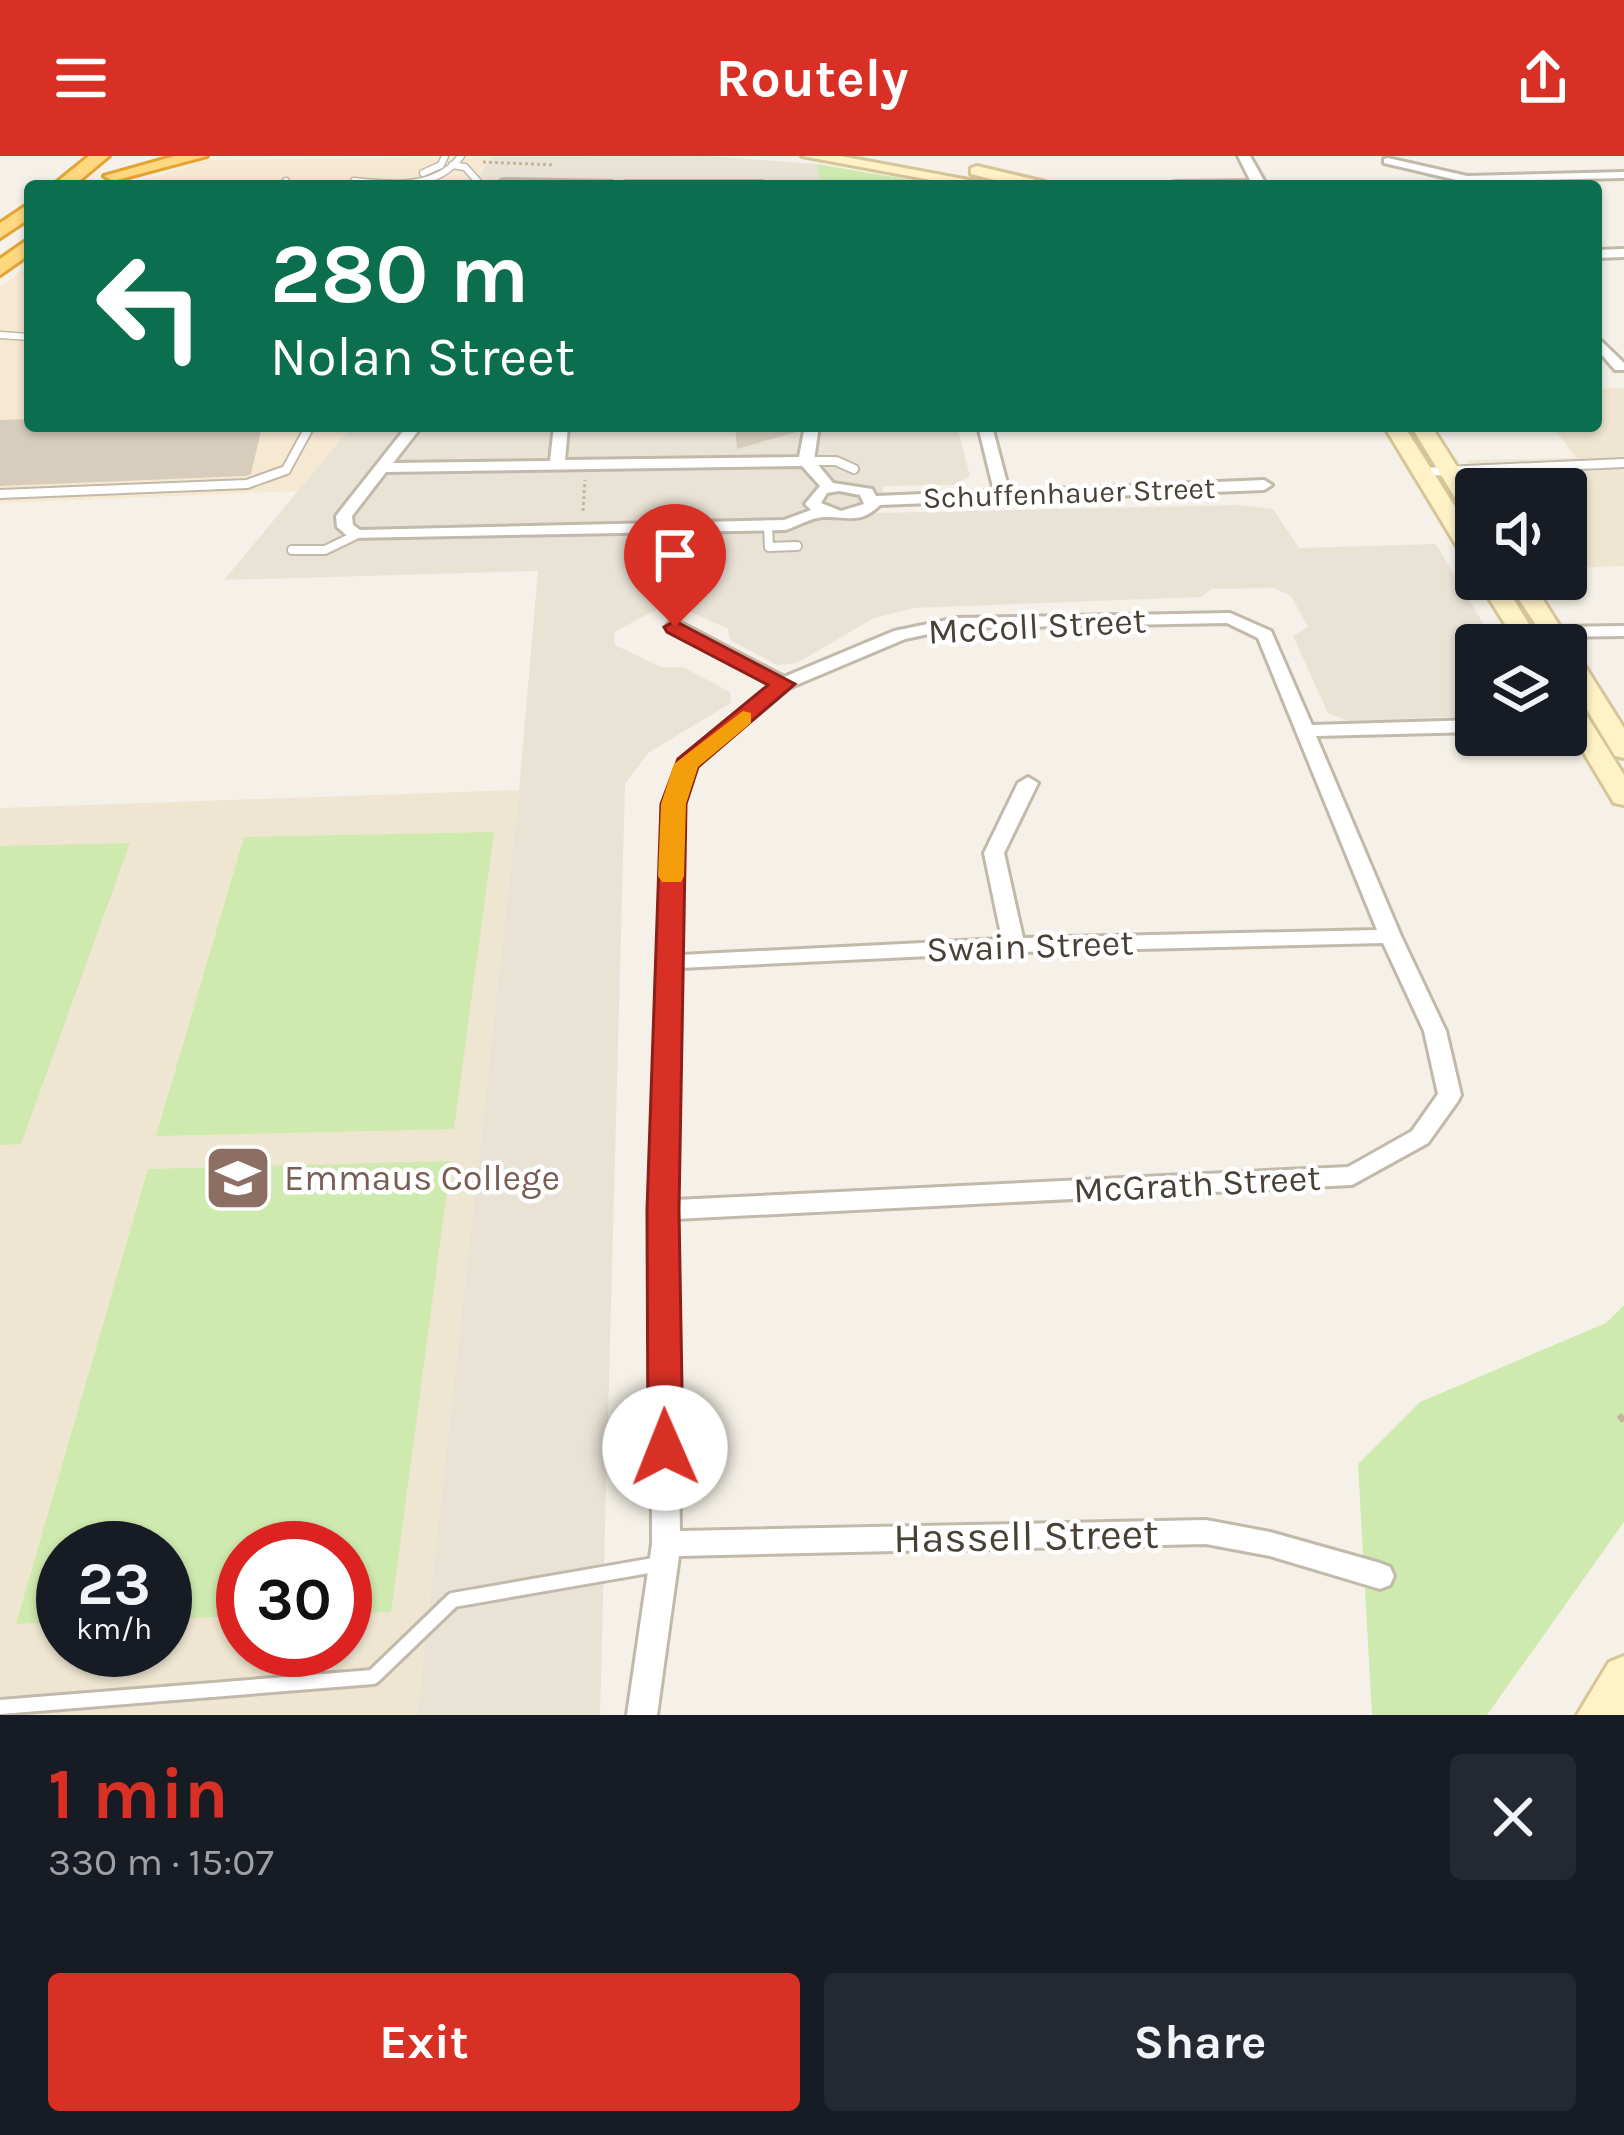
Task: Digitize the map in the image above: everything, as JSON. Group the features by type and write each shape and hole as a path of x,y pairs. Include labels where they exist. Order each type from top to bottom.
{"highway":[{"path":"52,180 73,164 66,156"},
{"path":"69,180 100,156"},
{"path":"108,180 138,156"},
{"path":"111,180 198,156"},
{"path":"0,271 24,249"}],"main road":[{"path":"809,156 956,180"},
{"path":"888,156 1009,180"},
{"path":"1398,432 1455,525"},
{"path":"1425,432 1455,481"},
{"path":"1509,600 1533,624"},
{"path":"1587,724 1624,750"},
{"path":"1587,732 1624,797"},
{"path":"1599,1715 1624,1676"}],"street":[{"path":"1388,161 1455,180"},
{"path":"1525,180 1624,175"},
{"path":"1602,347 1620,367"},
{"path":"410,432 344,516 345,527 356,535 786,525 822,512 860,513 874,501 859,488 830,488 812,499 822,512"},
{"path":"557,463 560,432"},
{"path":"806,460 811,432"},
{"path":"987,432 1003,496"},
{"path":"382,468 806,460"},
{"path":"806,460 830,488"},
{"name":"Schuffenhauer Street","path":"874,501 1264,485"},
{"name":"McColl Street","path":"642,1715 665,1554 663,1210 669,962 674,804 686,764 784,684 900,635 958,623 1230,618"},
{"name":"McGrath Street","path":"663,1210 1352,1176 1420,1137 1450,1095 1436,1031 1390,936 1265,635 1230,618"},
{"path":"675,627 784,684"},
{"path":"1587,638 1624,631"},
{"path":"1308,731 1455,727"},
{"path":"1014,945 994,853 1028,783"},
{"name":"Swain Street","path":"669,962 1014,945 1390,936"},
{"name":"Hassell Street","path":"665,1554 1206,1532 1270,1544 1380,1576"}],"lane":[{"path":"416,180 439,175 457,165 461,156"},
{"path":"367,180 415,176 443,160 465,167 477,180"},
{"path":"0,494 248,484 286,470 307,432"},
{"path":"806,460 836,460 854,470"},
{"path":"1422,472 1624,464"},
{"path":"768,525 770,547 797,546"},
{"path":"292,550 325,550 356,535"},
{"path":"0,1708 374,1677 453,1600 665,1554"}],"path":[{"path":"581,531 586,463"}],"shaded area":[{"path":"706,156 817,164 820,180 479,177 491,157"},
{"path":"491,157 479,177 489,180 144,180 206,160"},
{"path":"24,268 24,432 347,432 298,491 0,503 0,288"},
{"path":"1624,388 1624,566 1587,567 1587,468 1472,468 1467,460 1576,458 1556,432 1602,432 1602,389"},
{"path":"347,432 959,432 970,476 954,485 884,486 876,513 1240,505 1273,509 1299,548 1436,544 1455,576 1455,600 1469,600 1484,624 1455,624 1455,717 1348,721 1328,713 1293,636 1308,627 1291,596 1274,588 1211,589 1201,597 914,608 874,618 797,663 777,665 730,640 728,629 681,607 660,608 614,632 615,645 661,667 683,667 730,692 731,703 648,753 625,784 600,1715 417,1715 519,790 538,571 224,580"},
{"name":"Emmaus College","path":"519,790 417,1715 0,1715 0,808"}],"green space":[{"path":"817,164 912,180 820,180"},
{"path":"494,832 454,1129 156,1136 244,837"},
{"path":"130,843 21,1144 0,1145 0,846"},
{"path":"451,1161 391,1612 372,1612 372,1521 216,1521 216,1617 192,1618 192,1521 46,1521 148,1169"},
{"path":"1624,1305 1624,1522 1487,1715 1372,1715 1358,1464 1420,1402 1606,1323"},
{"path":"36,1555 36,1623 16,1624"}],"building":[{"path":"24,419 24,432 261,432 251,474 245,476 0,486 0,420"},
{"path":"736,432 796,432 737,449"}],"slow traffic":[{"path":"671,876 674,804 686,764 743,718"}],"place":[{"name":"Emmaus College","path":"238,1178"}],"route":[{"path":"665,1448 663,1210 674,804 686,764 784,684 675,627"}]}
